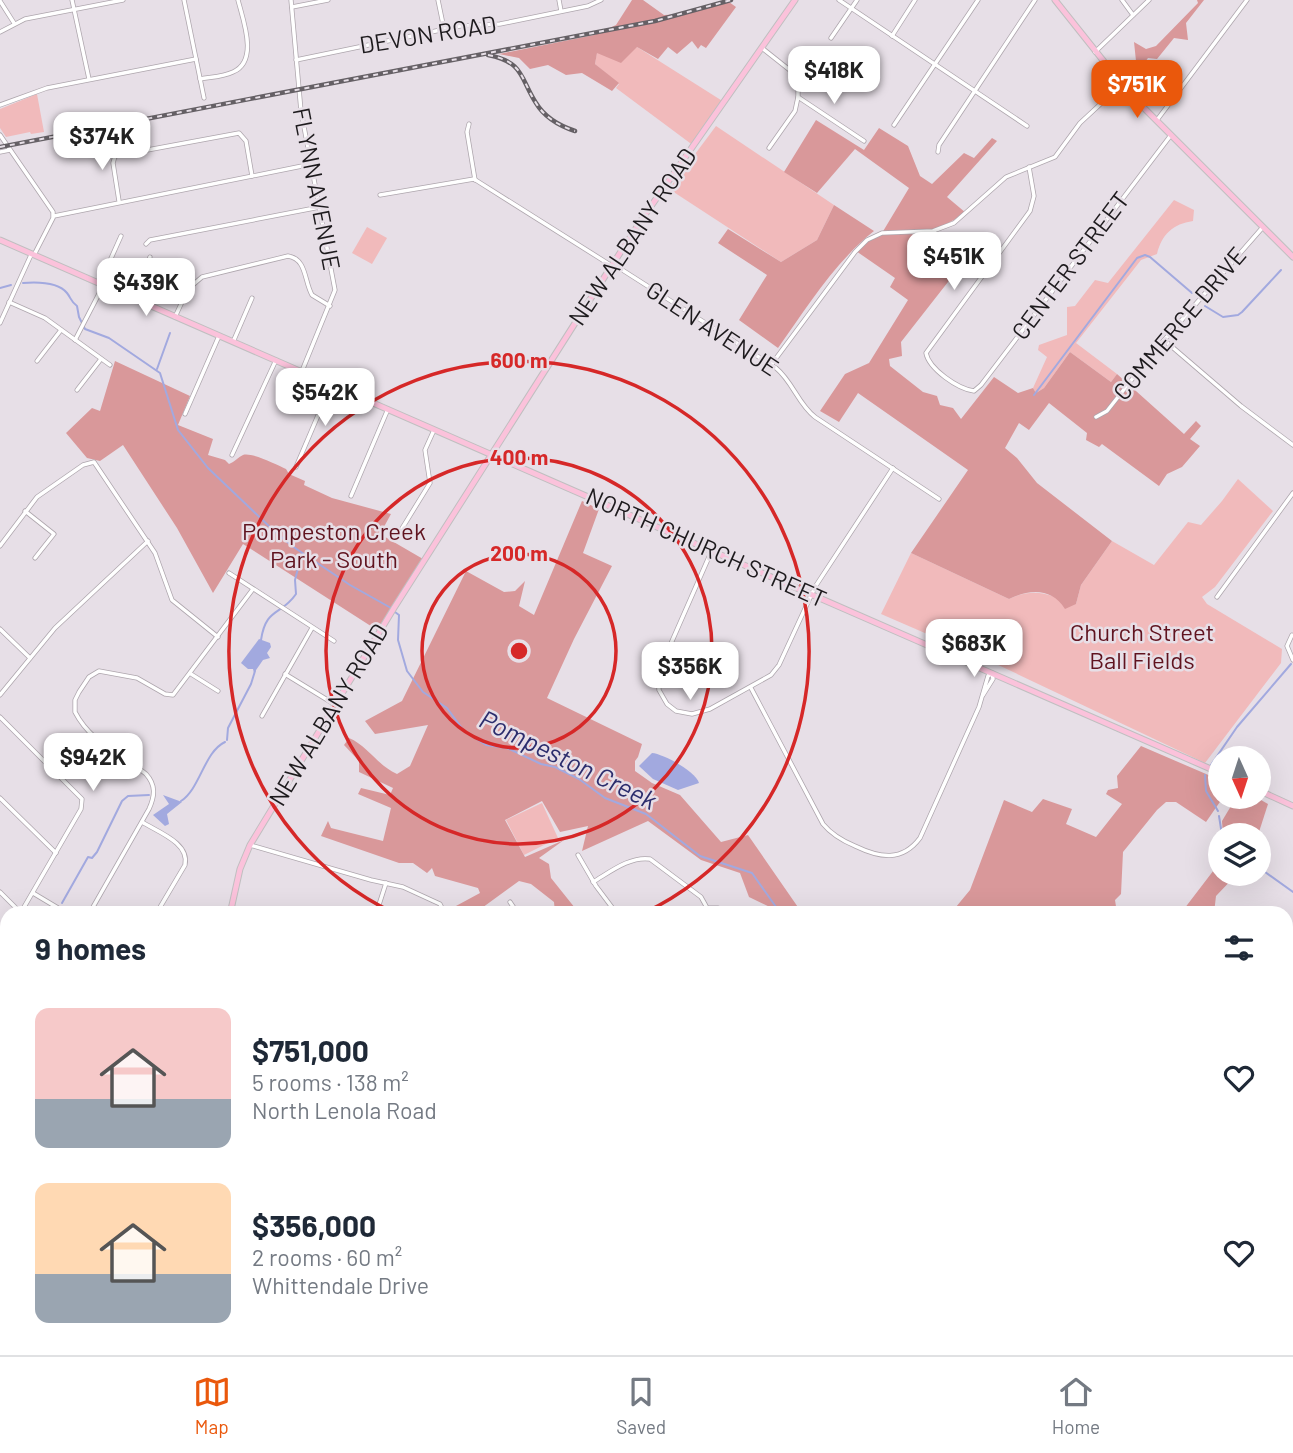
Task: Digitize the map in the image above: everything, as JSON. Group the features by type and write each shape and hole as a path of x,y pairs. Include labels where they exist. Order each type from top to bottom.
{"main road":[{"name":"NEW ALBANY ROAD","path":"232,906 240,869 250,845 394,608 612,265 795,0"},
{"path":"1055,0 1121,85 1293,257"},
{"name":"NORTH CHURCH STREET","path":"0,240 1208,768"},
{"path":"1271,796 1293,806"}],"street":[{"path":"72,0 89,79"},
{"path":"0,32 25,19 123,0"},
{"path":"184,0 204,98"},
{"path":"200,79 232,73 245,61 247,47 239,0"},
{"name":"FLYNN AVENUE","path":"291,0 301,111 335,284 335,294 302,371"},
{"path":"292,7 328,0"},
{"path":"438,0 444,29"},
{"path":"559,0 561,11"},
{"name":"DEVON ROAD","path":"296,60 470,24 500,24 588,6 601,0"},
{"path":"839,0 1027,126"},
{"path":"831,38 857,0"},
{"path":"892,36 915,0"},
{"path":"894,125 978,0"},
{"path":"938,152 939,145 1035,0"},
{"path":"1122,0 1133,16"},
{"path":"1095,52 1149,0"},
{"path":"1157,120 1247,0"},
{"path":"0,1 14,23"},
{"path":"762,48 798,75"},
{"path":"0,105 41,89 196,59"},
{"path":"798,75 820,64 849,84 867,86"},
{"path":"769,148 795,111 798,75"},
{"path":"771,365 855,251 867,240 887,231 927,232 950,226 998,183 1014,173 1055,157 1080,123 1121,85"},
{"path":"798,97 864,141"},
{"path":"380,195 468,178 475,180 467,132 469,124"},
{"path":"119,201 113,160 117,155 228,133 238,132 246,141 252,176"},
{"path":"0,135 51,207 54,216 0,323"},
{"name":"CENTER STREET","path":"1029,167 1034,196 1030,211 927,350 927,359 933,366 967,391 977,390 986,380 1171,135"},
{"path":"0,152 10,150"},
{"path":"54,216 312,164"},
{"name":"GLEN AVENUE","path":"475,180 771,365 790,381 810,414 939,499"},
{"path":"146,244 150,240 320,207"},
{"name":"COMMERCE DRIVE","path":"1096,417 1107,411 1164,340 1263,227"},
{"path":"75,340 121,236"},
{"path":"175,317 186,292 202,277 288,256 296,257 301,262 312,295 330,306"},
{"path":"132,298 150,257"},
{"path":"233,342 252,298"},
{"path":"9,302 41,315 110,365"},
{"path":"37,361 61,330"},
{"path":"185,414 219,336"},
{"path":"1164,340 1241,407 1293,445"},
{"path":"77,390 101,359"},
{"path":"232,455 275,360"},
{"path":"296,467 331,384"},
{"path":"351,496 388,408"},
{"path":"401,530 430,483 425,450 434,429"},
{"path":"0,546 37,497 83,465 94,462 158,557 172,600 181,610 218,637"},
{"path":"712,551 657,679 659,690 671,708 680,713 692,714 710,709 765,680 775,670 811,594 893,468"},
{"path":"1217,597 1293,493"},
{"path":"26,511 54,534 35,558"},
{"path":"0,695 55,628 148,541"},
{"path":"229,573 334,641"},
{"path":"94,906 153,800 151,781 142,771 91,736 76,715 75,700 87,680 99,671 137,678 171,695 176,693 253,589"},
{"path":"262,716 312,628"},
{"path":"0,629 30,658"},
{"path":"1292,635 1287,646 1293,660"},
{"path":"751,688 823,824 837,838 885,857 897,856 907,851 920,838 993,678 992,673"},
{"path":"191,674 218,691"},
{"path":"285,674 335,705"},
{"path":"0,717 82,799 81,809 25,906"},
{"path":"0,798 56,853"},
{"path":"142,822 178,844 186,858 161,906"},
{"path":"250,845 403,887 442,906"},
{"path":"578,855 611,906"},
{"path":"593,882 630,861 650,859 701,897 704,906"},
{"path":"379,906 386,883"},
{"path":"0,892 13,906"},
{"path":"33,893 55,906"},
{"path":"510,902 513,906"}],"green space":[{"path":"632,0 643,0 664,15 686,14 729,2 736,7 706,48 701,45 698,49 692,41 677,54 668,47 658,59 637,47 621,63 597,53 595,64 619,83 612,91 582,73 566,75 548,65 530,69 519,58 499,54 594,35 616,25"},
{"path":"1197,0 1204,0 1186,23 1188,40 1174,38 1157,59 1148,58 1140,69 1136,61 1134,42 1146,49 1156,46 1198,3"},
{"path":"637,47 724,102 694,146 616,88 619,84 595,64 597,52"},
{"path":"37,94 44,132 6,137 0,128 0,109"},
{"path":"816,120 864,150 879,128 908,146 920,176 932,184 964,153 974,158 992,138 997,141 947,197 966,213 936,230 913,230 916,259 931,276 955,273 901,342 902,356 889,359 890,366 923,392 937,396 940,405 953,408 961,419 994,377 1018,393 1033,388 1036,393 1044,388 1070,352 1111,382 1117,374 1184,434 1196,421 1201,426 1190,439 1200,446 1182,467 1167,474 1159,486 1102,444 1099,447 1086,440 1087,433 1049,403 1029,430 1019,423 1005,448 1017,458 1037,483 1112,541 1081,585 1076,604 1065,609 1054,597 1040,592 1025,593 1009,599 911,553 968,470 858,393 839,422 820,411 845,374 869,363 908,300 890,287 895,278 856,251 882,233 909,188 855,149 817,193 784,172"},
{"path":"716,126 834,205 817,240 781,262 669,189"},
{"path":"1174,200 1194,210 1193,221 1174,227 1165,236 1157,254 1141,260 1076,343 1117,374 1111,382 1070,352 1044,388 1036,393 1033,388 1047,357 1038,350 1039,345 1067,335 1067,307 1075,306 1095,280 1108,283"},
{"path":"834,205 874,231 834,271 778,348 739,320 767,275 718,243 728,229 781,262 817,240"},
{"path":"367,227 387,238 372,264 352,253"},
{"name":"Pompeston Creek Park - South","path":"115,361 190,396 178,425 213,439 208,455 225,460 229,464 243,455 258,457 286,469 289,474 305,481 304,485 332,498 391,514 380,534 423,559 377,630 243,544 213,593 177,528 123,445 100,461 87,458 66,433 92,408 100,411"},
{"name":"Church Street Ball Fields","path":"1238,479 1273,511 1215,587 1202,597 1207,604 1282,649 1281,663 1218,746 1208,746 1208,759 1205,763 994,663 881,614 911,553 1009,599 1036,593 1076,604 1081,585 1112,541 1154,565 1188,522 1201,525"},
{"path":"582,501 599,509 583,553 612,566 547,698 642,744 635,761 635,771 652,783 680,795 721,842 748,835 797,906 768,906 749,897 740,873 701,860 648,821 582,851 588,826 560,832 542,801 505,820 525,857 564,840 539,858 549,864 551,878 573,906 554,906 554,902 531,884 519,881 485,906 456,906 480,893 478,888 435,876 432,868 427,873 413,863 399,863 321,836 328,821 331,828 383,841 391,808 358,794 361,788 390,795 393,788 359,772 359,761 344,745 349,738 356,741 397,774 410,766 428,725 375,734 365,721 402,701 466,571 504,592 515,591 525,581 519,606 534,615"},
{"path":"1141,746 1208,775 1208,809 1215,809 1206,822 1176,802 1166,802 1157,810 1123,852 1121,894 1115,900 1116,906 957,906 970,890 1004,800 1032,812 1043,799 1072,809 1066,824 1096,837 1122,804 1106,794 1108,790 1118,788 1117,776"},
{"path":"542,803 558,838 524,855 506,820"},
{"path":"1229,809 1266,809 1262,823 1222,821"},
{"path":"1208,878 1208,886 1226,886 1216,896 1215,906 1186,906"}],"water":[{"path":"259,639 270,643 271,647 267,653 270,658 263,660 254,673 253,669 248,669 241,663"},
{"path":"652,753 679,764 699,783 678,790 653,779 639,766"},
{"path":"163,795 182,802 167,814 169,824 165,826 153,815 169,804"}],"waterway":[{"path":"1034,395 1137,258 1145,255 1150,257 1192,293"},
{"path":"1205,306 1223,317 1238,315 1281,270"},
{"name":"Pompeston Creek","path":"23,283 46,283 63,289 77,306 85,329 109,338 160,373 178,430 208,468 292,546 350,585 391,608"},
{"name":"Pompeston Creek","path":"0,288 11,285"},
{"path":"157,369 170,333"},
{"path":"261,640 266,622 296,594 295,580 302,553"},
{"name":"Pompeston Creek","path":"395,612 399,615 398,640 407,671 423,692 447,708 464,731 486,745 507,748 541,764 555,767 579,779 605,798 646,814 700,856 752,873 775,906"},
{"path":"1224,746 1291,664"},
{"path":"227,740 228,728 255,671"},
{"path":"181,801 193,788 212,754 225,742"},
{"path":"1205,775 1206,791 1218,811"},
{"path":"62,903 88,857 92,858 97,852 122,801 128,796 149,795"},
{"path":"1219,816 1220,823"},
{"path":"1271,876 1293,892"}],"railway":[{"path":"0,147 655,21 731,0"},
{"path":"488,55 500,58 515,67 544,113 558,124 575,131"}]}
